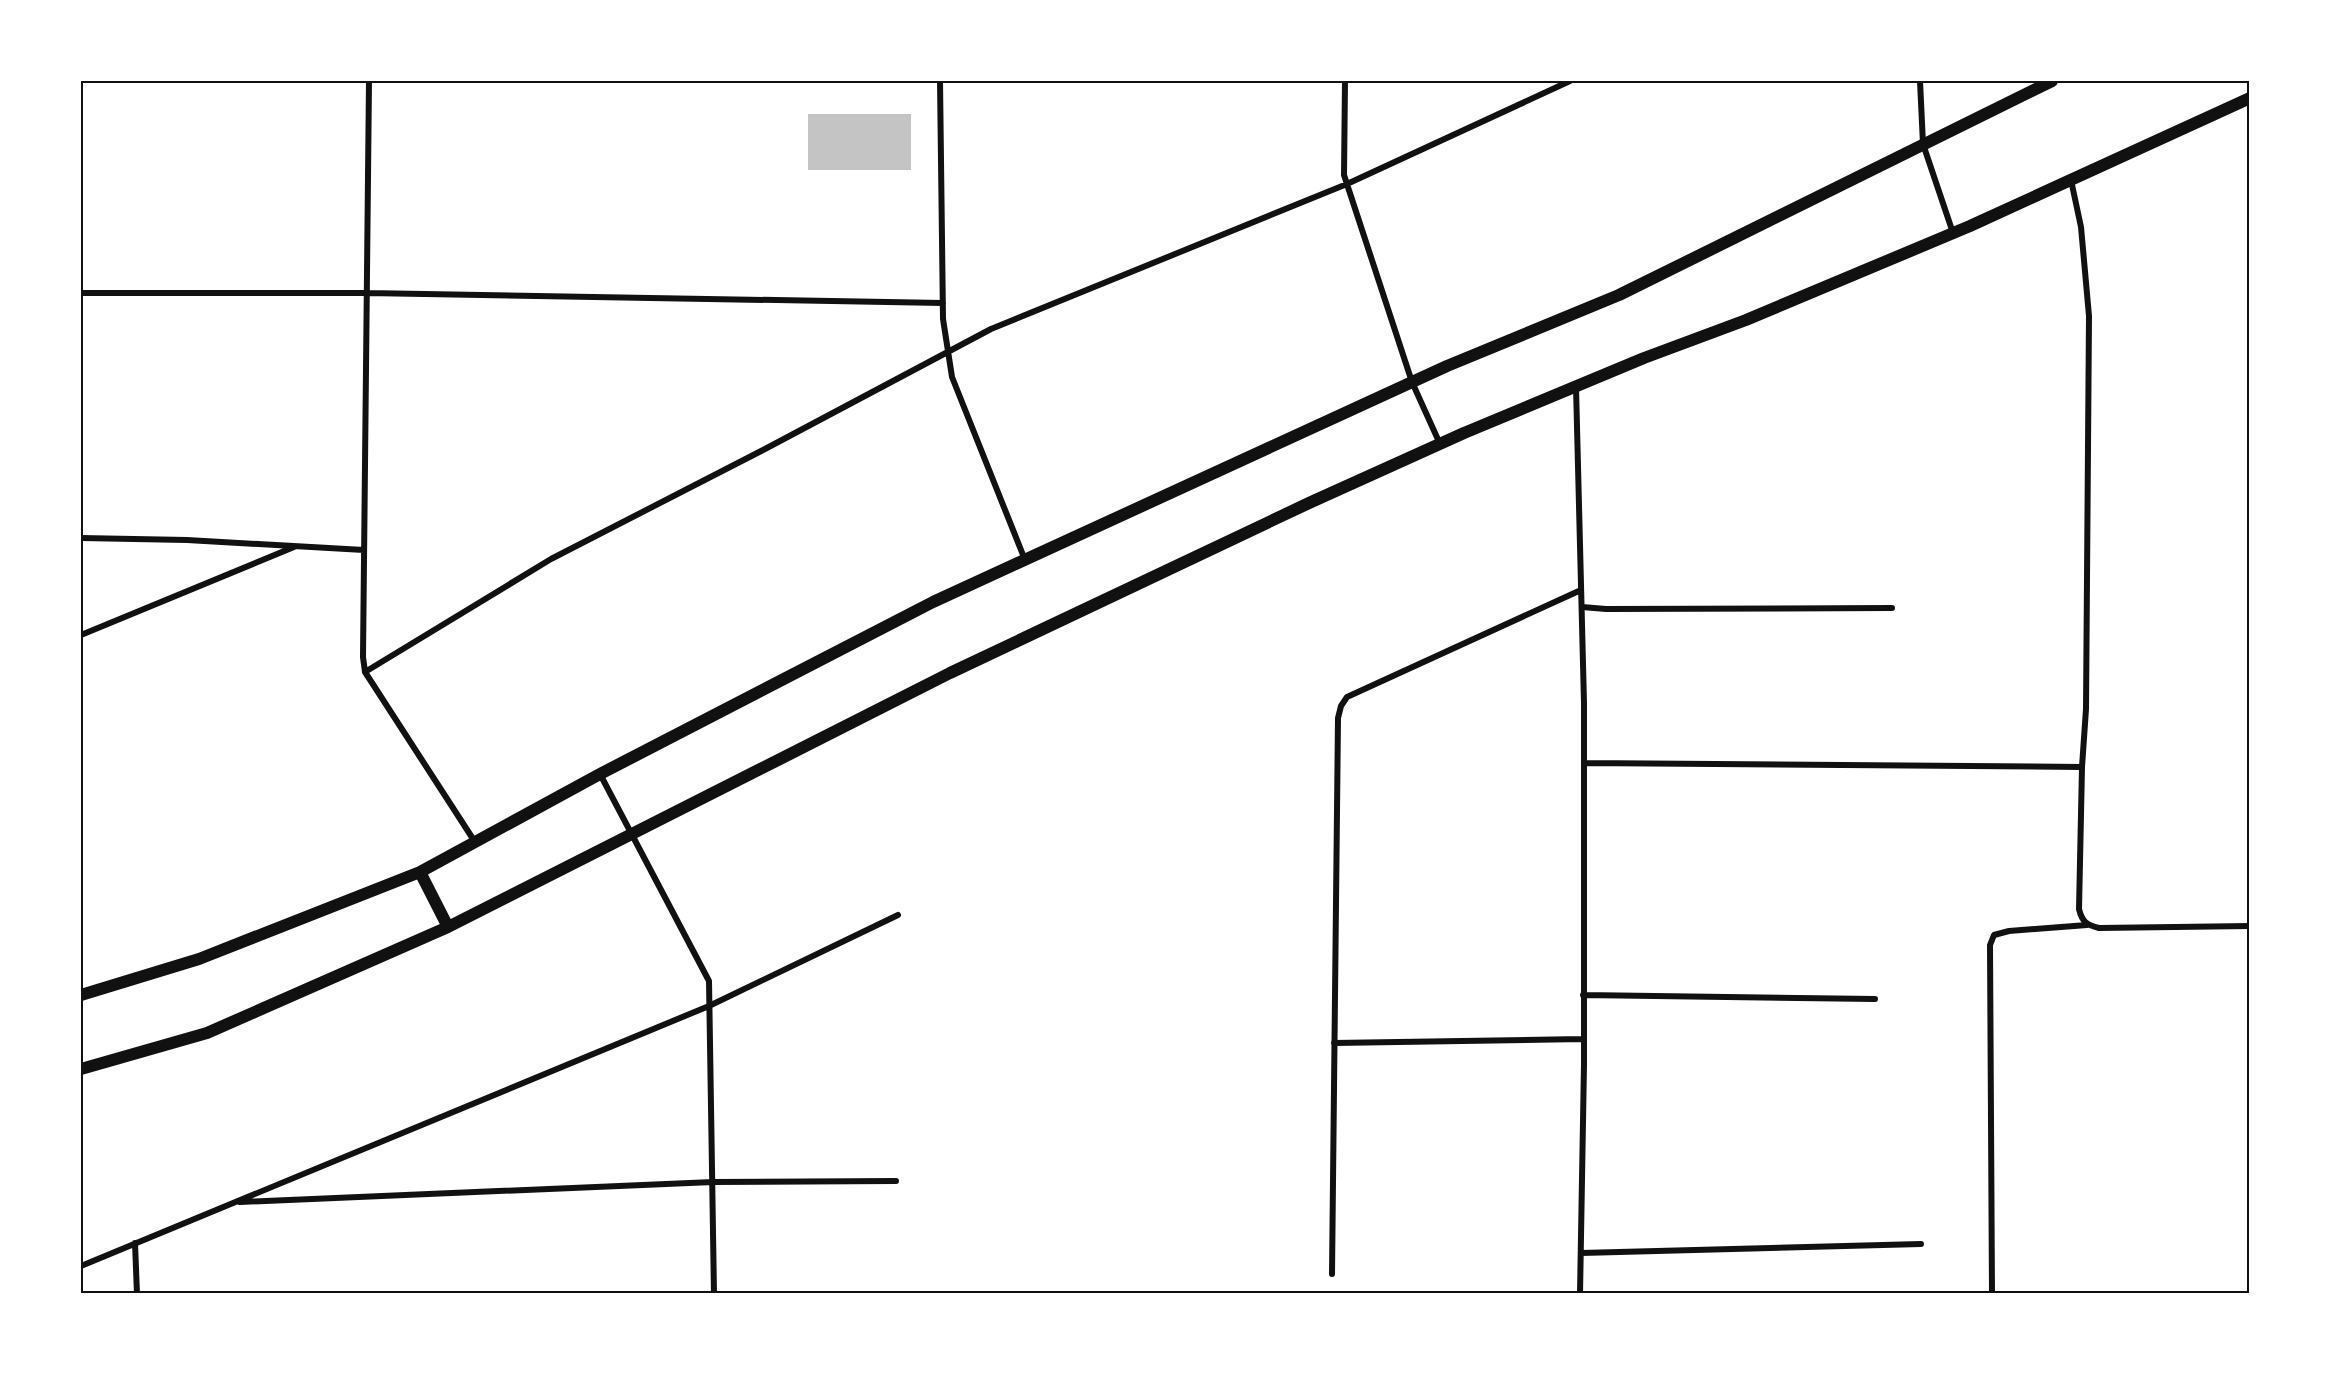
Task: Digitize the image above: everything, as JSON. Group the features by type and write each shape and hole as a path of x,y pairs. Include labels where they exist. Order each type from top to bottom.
{"main road":[{"path":"81,995 199,959 420,872 600,774 933,602 1412,382 1619,295 2052,81"},
{"path":"81,1069 207,1033 448,927 961,668 1309,503 1440,444 1953,233 2250,98"},
{"path":"420,872 448,927"}],"street":[{"path":"369,81 363,657 365,672 476,843"},
{"path":"940,81 943,303 952,377 1025,560"},
{"path":"1345,81 1344,175 1412,382 1440,444"},
{"path":"365,672 551,559 991,329 1347,184 1570,81"},
{"path":"1920,81 1923,144 1953,233"},
{"path":"2071,179 2081,227 2089,316 2086,709 2082,767 2079,909 2087,925"},
{"path":"81,292 367,293 943,303"},
{"path":"1576,387 1584,763 1580,1294"},
{"path":"81,538 187,540 364,549"},
{"path":"81,635 298,546"},
{"path":"1332,1274 1338,718 1341,706 1347,697 1581,590"},
{"path":"1582,607 1892,608"},
{"path":"1584,763 2082,767"},
{"path":"600,774 709,981 714,1294"},
{"path":"81,1266 708,1006 898,915"},
{"path":"1992,1294 1990,945 1994,935 2009,931 2087,925 2099,928 2250,926"},
{"path":"1582,994 1875,999"},
{"path":"1334,1043 1583,1039"},
{"path":"234,1202 713,1182 896,1181"},
{"path":"135,1243 137,1294"},
{"path":"1581,1253 1921,1244"}],"building":[{"path":"808,114 911,114 911,170 808,170"}]}
